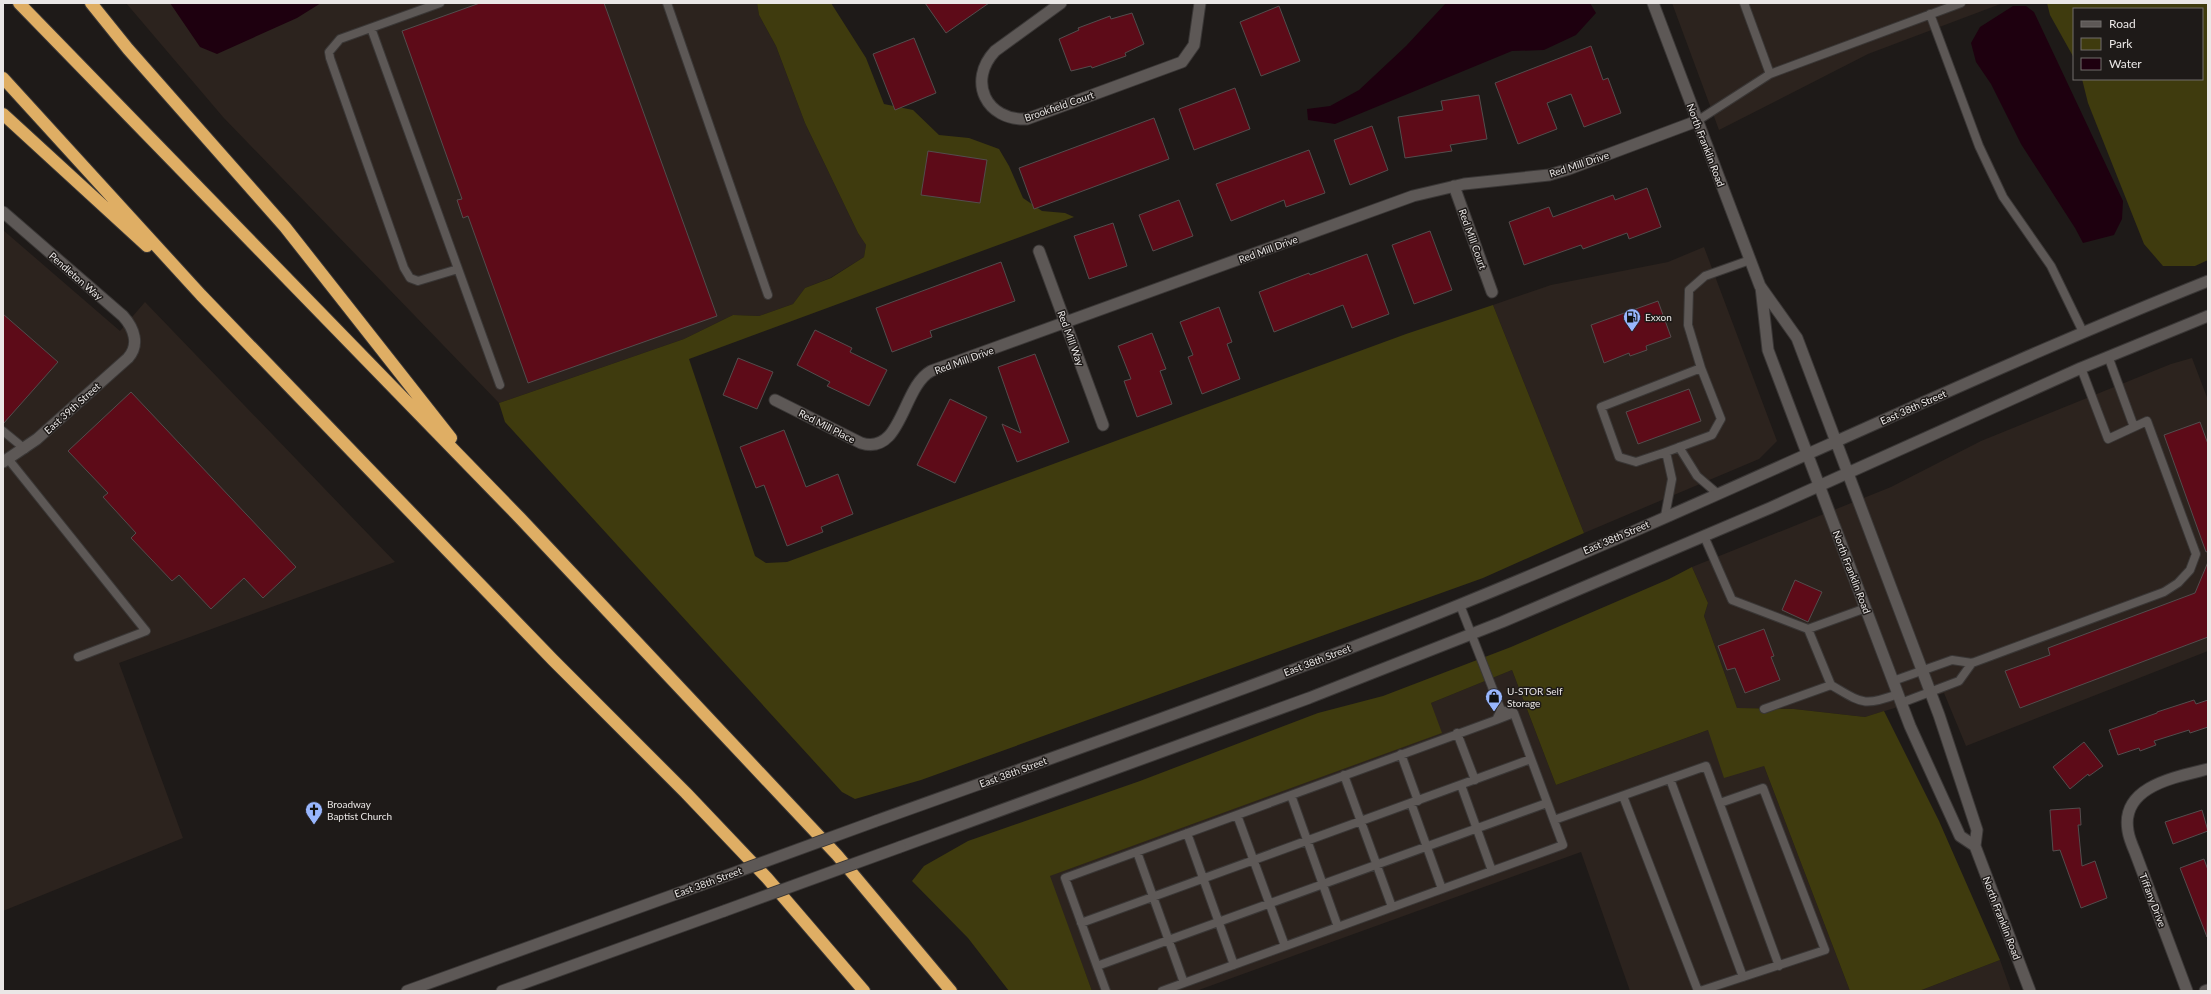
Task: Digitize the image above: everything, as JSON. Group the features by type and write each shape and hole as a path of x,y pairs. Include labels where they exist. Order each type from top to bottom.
{"highway":[{"path":"19,3 520,518 837,855 951,991"},
{"path":"91,3 128,49 285,227 491,489"},
{"path":"3,78 202,296 553,660 762,872 864,991"},
{"path":"3,114 202,296"}],"main road":[{"name":"Brookfield Court","path":"1061,3 995,50 987,60 982,78 983,91 989,103 995,110 1005,116 1027,119 1182,62 1190,53 1194,45 1200,3"},
{"name":"North Franklin Road","path":"1653,3 1760,286 1768,350 1893,681 1960,836 1975,846"},
{"name":"Red Mill Drive","path":"880,444 890,437 918,381 925,374 1414,196 1454,186 1549,175 1697,122"},
{"name":"Red Mill Court","path":"1454,186 1492,292"},
{"name":"Pendleton Way","path":"3,212 123,316 134,335 134,348"},
{"name":"Red Mill Way","path":"1038,251 1103,425"},
{"name":"East 38th Street","path":"407,991 1188,708 1460,605 1808,455 2083,332 2208,281"},
{"name":"North Franklin Road","path":"1760,286 1797,338 1837,442 1930,692 1977,830 1975,846 2030,991"},
{"path":"502,991 1287,706 1472,634 1819,486 2108,356 2208,316"},
{"name":"East 39th Street","path":"6,461 25,449 128,358 134,348"},
{"name":"Red Mill Place","path":"775,400 861,443 870,446 880,444"},
{"name":"Tiffany Drive","path":"2187,991 2129,834 2128,821 2131,808 2136,798 2145,790 2183,775 2208,769"}],"lane":[{"path":"440,3 340,39 329,52 404,268 410,278 418,281 458,269"},
{"path":"668,3 768,295"},
{"path":"1744,3 1770,74"},
{"path":"1697,122 1770,74 1961,3"},
{"path":"1930,14 1980,146 2003,197 2051,266 2083,332"},
{"path":"371,28 500,385"},
{"path":"1701,368 1601,407 1620,457 1636,462 1712,435 1721,419 1701,368 1688,325 1689,290 1705,276 1750,260"},
{"path":"2108,356 2134,427"},
{"path":"1893,681 1952,660 1972,663 2164,592 2178,583 2190,570 2196,554 2146,421 2108,439 2081,368"},
{"path":"3,431 25,449"},
{"path":"1679,447 1697,476 1718,494"},
{"path":"1665,516 1672,479 1666,452"},
{"path":"6,461 146,631 78,656"},
{"path":"1704,536 1732,600 1808,629 1866,608"},
{"path":"1460,605 1501,710 1496,720"},
{"path":"1808,629 1831,686 1861,702 1879,702 1930,692 1959,681 1972,663"},
{"path":"1764,709 1831,686"},
{"path":"1501,710 1514,713"},
{"path":"1106,991 1065,878 1514,713"},
{"path":"1162,991 1563,845 1514,713"},
{"path":"1457,733 1475,780"},
{"path":"1400,754 1427,846 1442,889"},
{"path":"1081,923 1532,759"},
{"path":"1554,820 1706,766 1779,966"},
{"path":"1344,775 1392,907"},
{"path":"1670,779 1743,977"},
{"path":"1461,785 1492,870"},
{"path":"1623,796 1699,991 1825,950 1763,788 1720,803"},
{"path":"1291,795 1338,927"},
{"path":"1097,966 1547,803"},
{"path":"1237,815 1285,946"},
{"path":"1187,833 1234,965"},
{"path":"1137,852 1184,983"}],"shaded area":[{"path":"126,3 757,3 759,15 776,46 805,123 858,233 866,245 864,257 830,278 805,288 793,304 759,316 733,315 684,339 499,403 223,117"},
{"path":"1672,3 2003,3 1868,54 1719,130"},
{"path":"3,230 120,331 145,302 395,562 119,663 183,838 3,911"},
{"path":"1704,247 1777,441 1759,459 1584,533 1493,305 1551,285 1668,262"},
{"path":"2192,358 2208,400 2208,651 1966,746 1944,693 1865,717 1794,709 1737,708 1704,616 1708,603 1692,567 1891,487 1981,441 2171,364"},
{"path":"1512,670 1556,785 1708,730 1764,766 1850,991 1630,991 1581,852 1196,991 1092,991 1049,876 1441,733 1431,703"},
{"path":"2000,960 2011,991 1919,991"}],"green space":[{"path":"757,3 831,3 866,58 884,104 913,110 939,135 969,138 999,149 1009,166 1023,198 1042,211 1065,213 1074,217 689,359 755,556 766,563 787,562 1406,334 1493,305 1584,533 1483,578 921,780 855,799 842,792 505,422 499,403 684,339 733,315 759,316 793,304 805,288 831,278 864,257 866,245 858,233 805,123 776,46 759,15"},
{"path":"2047,3 2208,3 2208,260 2195,266 2163,266 2144,244 2088,103 2082,80 2203,80 2203,8 2073,8 2073,56 2050,15"},
{"path":"1692,567 1708,603 1704,616 1737,708 1794,709 1865,717 1884,711 1939,821 2000,960 1919,991 1850,991 1764,766 1724,778 1708,730 1556,785 1512,670 1431,703 1442,733 1050,876 1092,991 1009,991 968,938 912,881 924,866 968,841 1140,781 1318,713 1383,696 1511,647 1669,579"}],"water":[{"path":"170,3 321,3 297,18 217,54 200,47"},
{"path":"1446,3 1590,3 1596,13 1576,35 1544,50 1512,51 1335,124 1308,120 1307,109 1330,106 1359,90 1406,46"},
{"path":"2013,6 2026,6 2034,12 2123,201 2122,219 2114,235 2083,243 2021,144 1991,84 1976,62 1971,43 1980,27"}],"building":[{"path":"480,3 604,3 717,316 528,383 468,216 463,218 457,200 462,199 402,31"},
{"path":"925,3 989,3 946,33"},
{"path":"1279,6 1300,61 1261,76 1240,22"},
{"path":"1132,13 1144,44 1125,53 1126,56 1092,68 1091,66 1071,71 1059,39 1079,30 1078,28 1110,16 1111,19"},
{"path":"914,38 936,93 895,110 873,54"},
{"path":"1591,46 1603,80 1608,78 1621,113 1584,127 1571,94 1547,103 1557,129 1518,144 1495,83"},
{"path":"1235,88 1250,129 1194,150 1179,109"},
{"path":"1479,95 1487,139 1450,145 1452,151 1405,158 1398,117 1443,110 1441,101"},
{"path":"1154,118 1169,159 1034,209 1019,168"},
{"path":"1372,126 1388,170 1350,185 1334,140"},
{"path":"1309,150 1325,193 1286,207 1284,200 1231,221 1216,184"},
{"path":"928,151 987,160 980,203 921,195"},
{"path":"1647,188 1661,227 1629,239 1627,233 1583,249 1581,245 1524,265 1509,222 1549,207 1553,217 1613,195 1615,200"},
{"path":"1179,200 1193,236 1153,251 1139,215"},
{"path":"1113,223 1127,266 1089,279 1074,236"},
{"path":"1430,231 1452,290 1414,304 1392,245"},
{"path":"1367,254 1389,314 1352,328 1343,305 1274,332 1259,292 1309,273 1310,275"},
{"path":"1001,262 1015,301 930,331 932,337 892,352 876,308"},
{"path":"1658,301 1671,337 1646,346 1647,350 1630,356 1629,353 1604,363 1591,325"},
{"path":"1219,307 1232,342 1227,344 1240,379 1202,394 1188,357 1193,355 1180,322"},
{"path":"3,314 58,362 3,424"},
{"path":"815,330 852,348 850,352 887,370 869,406 827,386 830,382 797,365"},
{"path":"1152,333 1166,369 1160,371 1172,404 1137,417 1124,381 1131,379 1118,346"},
{"path":"1035,354 1069,442 1017,462 1002,424 1021,433 998,367"},
{"path":"738,358 773,372 757,409 723,395"},
{"path":"1689,389 1701,421 1638,444 1626,412"},
{"path":"131,392 296,567 263,598 244,578 211,609 179,575 172,581 131,538 136,533 103,497 108,493 68,451"},
{"path":"950,399 987,417 955,483 917,465"},
{"path":"2200,422 2208,444 2208,551 2206,552 2164,435"},
{"path":"784,430 806,487 838,474 853,514 821,527 823,532 787,546 764,485 756,488 740,447"},
{"path":"2208,562 2208,637 2020,708 2005,671 2050,655 2048,648 2195,593"},
{"path":"1795,580 1822,592 1808,622 1782,610"},
{"path":"1764,629 1774,656 1771,657 1780,680 1745,693 1735,668 1727,670 1718,646"},
{"path":"2194,700 2196,704 2208,700 2208,727 2190,733 2189,730 2154,741 2156,745 2140,751 2139,748 2118,755 2109,730"},
{"path":"2084,742 2103,766 2089,776 2088,774 2070,789 2053,767"},
{"path":"2080,808 2081,825 2078,825 2082,866 2095,861 2107,898 2081,908 2060,850 2053,851 2050,810"},
{"path":"2202,810 2208,831 2173,844 2165,822"},
{"path":"2204,859 2208,870 2207,937 2180,868"}],"place":[{"name":"Exxon","path":"1632,332"},
{"name":"U-STOR Self Storage","path":"1494,712"},
{"name":"Broadway Baptist Church","path":"314,825"}]}
